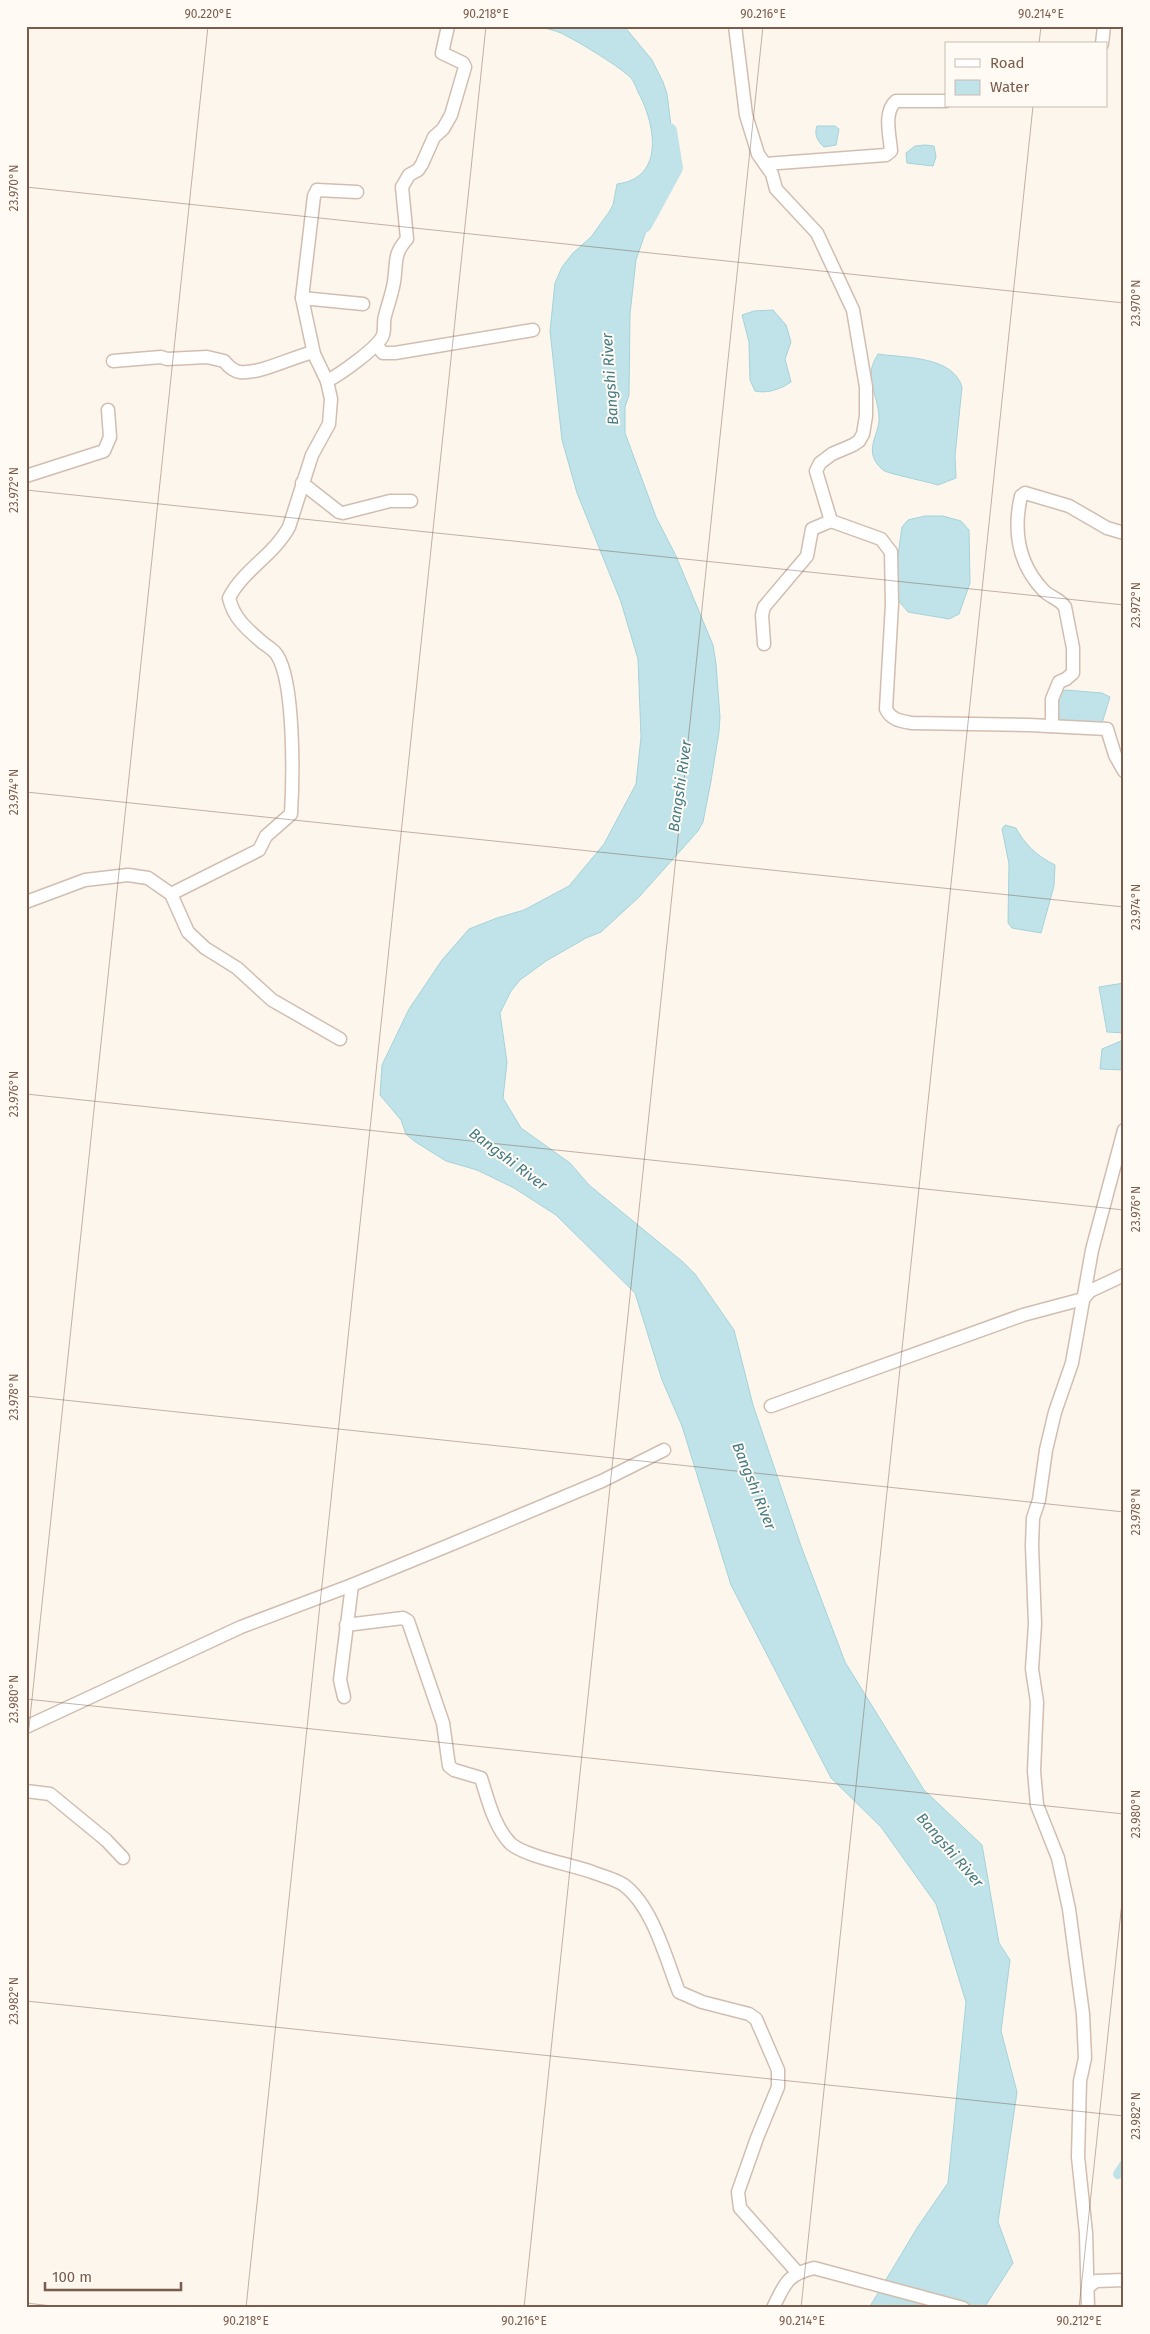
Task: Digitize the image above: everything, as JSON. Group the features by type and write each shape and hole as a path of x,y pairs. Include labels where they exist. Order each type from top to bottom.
{"street":[{"path":"327,381 340,374 363,354 377,346 383,335 384,316 394,281 398,249 407,239 402,187 409,175 418,170 434,137 443,129 451,115 465,67 463,63 442,52 448,26"},
{"path":"735,26 746,115 758,154 772,174 776,189 817,234 853,310 866,386 866,416 860,441 832,454 820,463 816,472 831,521"},
{"path":"1102,42 1104,26"},
{"path":"765,164 886,156 891,151 888,114 891,106 896,101 945,102"},
{"path":"171,894 259,850 266,836 291,814 291,733 285,675 277,654 239,622 232,611 229,598 242,579 283,538 289,527 312,456 329,424 331,399 327,381 314,354 302,298 314,196 317,190 357,192"},
{"path":"302,298 363,304"},
{"path":"377,346 383,353 395,354 533,330"},
{"path":"114,361 161,357 167,359 207,357 224,361 230,368 240,372 251,371 310,353 314,354"},
{"path":"26,476 104,451 110,437 108,410"},
{"path":"302,483 339,512 343,513 390,500 411,501"},
{"path":"1052,726 1052,699 1059,682 1066,679 1073,672 1073,648 1065,607 1062,602 1044,590 1021,554 1017,534 1020,496 1025,493 1069,506 1107,528 1124,533"},
{"path":"764,644 762,615 764,607 807,556 812,529 831,521 881,540 891,552 892,613 886,709 889,715 896,720 912,723 1107,729 1115,755 1124,771"},
{"path":"26,902 85,880 128,875 148,878 171,894 188,932 205,948 237,968 272,1000 340,1039"},
{"path":"1088,2308 1086,2233 1078,2157 1080,2081 1085,2058 1083,2014 1070,1918 1058,1858 1037,1805 1034,1771 1037,1702 1032,1669 1035,1624 1033,1518 1039,1500 1046,1450 1054,1412 1072,1362 1100,1215 1124,1130"},
{"path":"771,1406 1023,1315 1083,1299 1090,1291 1124,1275"},
{"path":"26,1727 241,1627 352,1585 602,1481 664,1450"},
{"path":"344,1698 340,1680 352,1585"},
{"path":"346,1625 403,1618 408,1621 443,1723 449,1766 454,1770 481,1778 499,1828 512,1845 623,1884 639,1900 660,1941 678,1992 702,2002 749,2014 756,2019 778,2070 778,2088 757,2138 738,2192 740,2208 797,2272"},
{"path":"26,1791 50,1794 106,1840 123,1858"},
{"path":"773,2308 786,2282 797,2272 814,2268 963,2308"},
{"path":"1088,2288 1096,2281 1124,2280"}],"water":[{"path":"539,26 624,26 652,60 667,94 674,149 636,260 630,314 629,395 625,407 625,433 656,517 676,556 713,645 720,717 711,781 703,822 698,831 639,897 601,932 586,938 546,961 520,980 511,991 500,1013 507,1062 503,1098 521,1128 570,1163 589,1185 695,1274 734,1330 753,1405 801,1546 845,1662 924,1790 982,1845 999,1943 1010,1960 1001,2031 1017,2092 998,2222 1013,2263 984,2308 869,2308 917,2228 948,2183 966,2002 936,1904 881,1827 831,1778 731,1585 682,1426 662,1380 635,1293 556,1215 514,1188 477,1170 446,1161 414,1141 406,1134 401,1120 380,1095 382,1065 409,1009 442,960 469,929 524,910 569,886 604,844 636,784 641,737 638,659 621,602 577,493 562,440 550,331 555,283 562,267 573,253 591,237 609,212 613,205 617,184 633,180 643,171 650,160 652,133 644,105 630,77 606,59 561,33"},
{"path":"817,126 835,126 839,129 836,145 824,147 822,145 816,135"},
{"path":"915,146 934,146 936,157 933,166 907,163 906,153"},
{"path":"773,310 786,325 791,342 785,359 791,382 774,390 755,391 750,380 749,342 742,315 754,311"},
{"path":"878,354 927,360 949,369 957,377 962,387 955,456 956,478 938,485 883,470 877,463 872,450 879,417 872,386 871,371"},
{"path":"925,516 943,516 961,521 969,530 970,583 959,614 949,619 908,612 897,599 897,562 902,527 908,520"},
{"path":"1066,690 1102,693 1110,697 1102,723 1059,722 1055,714 1058,693"},
{"path":"1005,825 1016,828 1023,840 1032,849 1055,865 1054,886 1041,933 1012,928 1008,923 1009,864 1002,829"},
{"path":"1124,983 1124,1033 1107,1032 1099,987"},
{"path":"1124,1041 1124,1070 1100,1069 1102,1049"}],"waterway":[{"name":"Bangshi River","path":"644,225 675,168 669,131"},
{"path":"1118,2174 1124,2165"}]}
